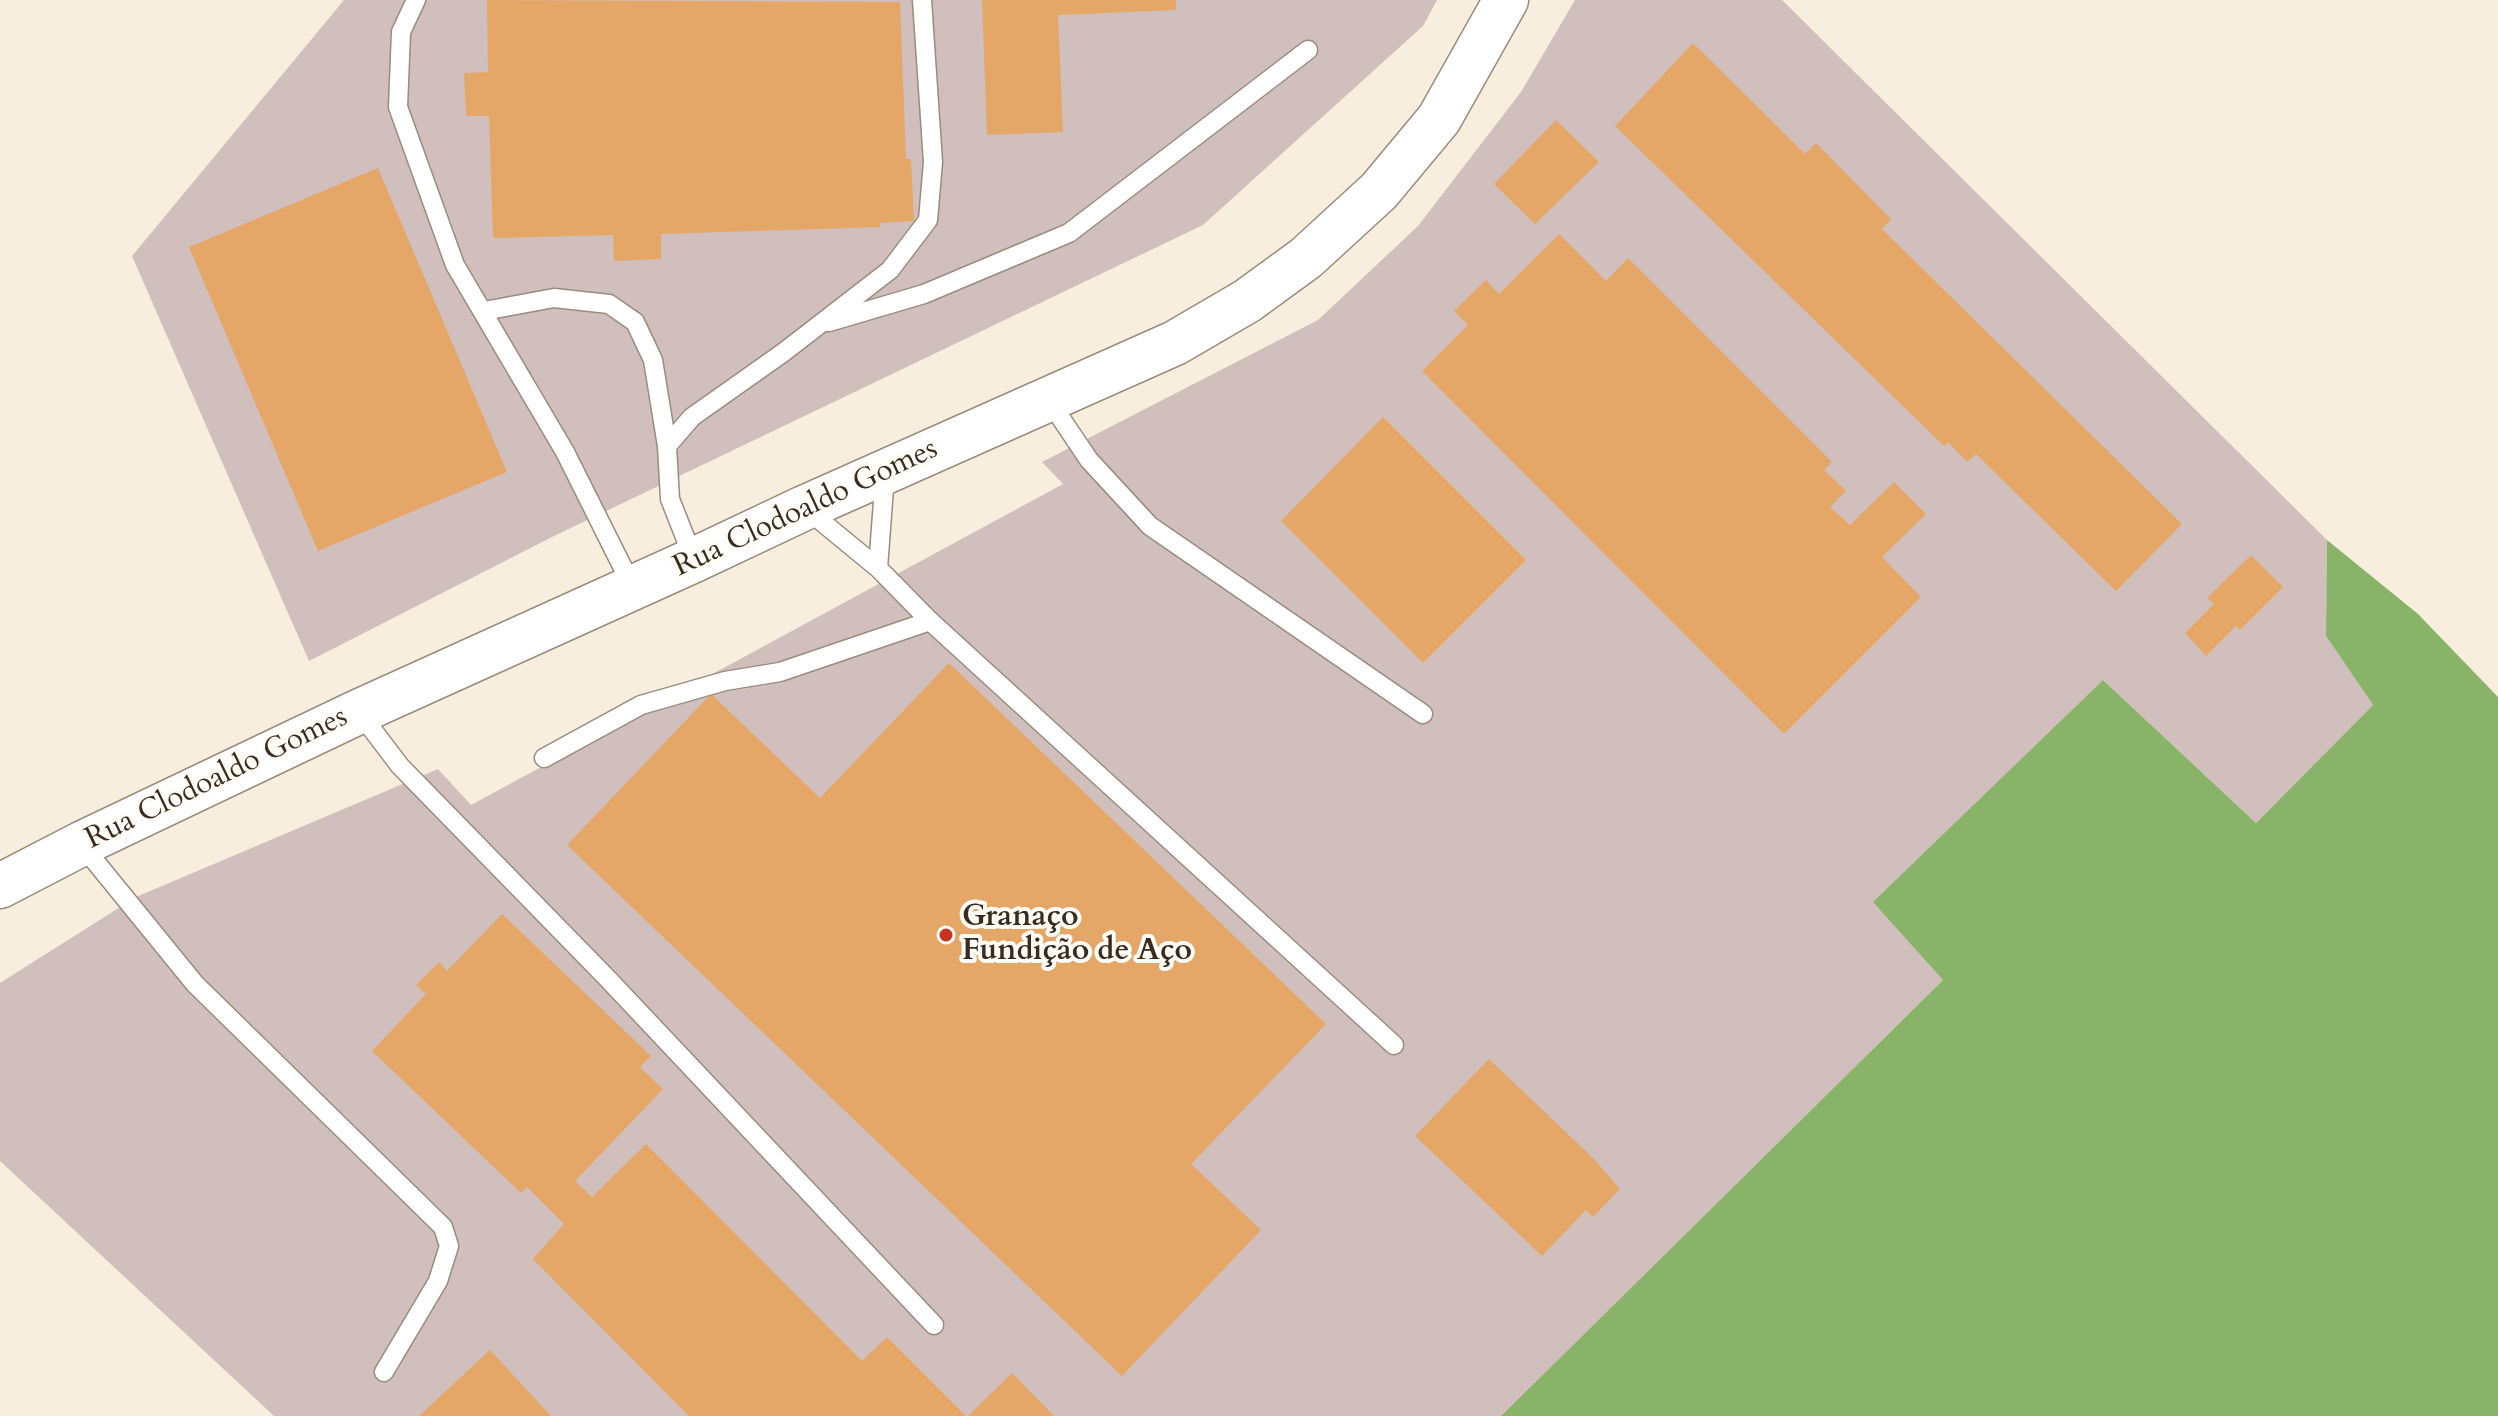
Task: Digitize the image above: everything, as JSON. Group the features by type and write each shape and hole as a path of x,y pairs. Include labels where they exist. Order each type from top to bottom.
{"main road":[{"name":"Rua Clodoaldo Gomes","path":"0,886 358,712 1175,343 1247,301 1306,258 1379,191 1439,119 1506,0"}],"lane":[{"path":"416,0 401,32 398,107 455,265 565,452 633,588"},
{"path":"667,446 692,417 819,326 890,270 928,220 933,162 922,0"},
{"path":"819,326 924,294 1069,233 1308,50"},
{"path":"484,311 554,298 609,304 635,322 653,360 667,446 670,499 694,560"},
{"path":"1048,399 1089,460 1150,526 1423,714"},
{"path":"878,568 885,472"},
{"path":"804,508 878,568 930,621 1394,1045"},
{"path":"544,758 641,705 725,681 780,672 930,621"},
{"path":"358,712 400,766 608,979 934,1325"},
{"path":"81,844 195,984 443,1227 449,1246 438,1281 384,1372"}],"shaded area":[{"path":"344,0 1437,0 1423,26 1203,225 552,537 309,661 132,256"},
{"path":"1575,0 1782,0 2327,540 2326,636 2373,705 2256,823 2103,680 1874,902 1943,980 1501,1416 274,1416 0,1161 0,983 136,897 438,769 471,805 1063,484 1042,462 1318,320 1418,226 1521,92"}],"green space":[{"path":"2327,540 2418,614 2498,697 2498,1416 1501,1416 1943,980 1873,902 2103,680 2256,823 2373,705 2326,636"}],"building":[{"path":"487,0 900,2 906,159 911,159 914,221 880,223 880,227 661,234 661,259 614,261 613,235 493,238 489,116 466,116 464,73 488,72"},
{"path":"982,0 1176,0 1176,10 1058,15 1063,132 987,135"},
{"path":"1693,43 1805,154 1816,143 1891,219 1882,229 2182,524 2116,591 1976,454 1967,462 1948,442 1944,446 1615,126"},
{"path":"1556,120 1599,162 1535,224 1494,184"},
{"path":"378,168 507,472 318,551 189,247"},
{"path":"1559,234 1606,281 1628,258 1832,462 1824,470 1846,491 1830,507 1850,525 1894,482 1926,514 1882,557 1921,597 1784,734 1422,371 1468,325 1454,311 1486,280 1499,294"},
{"path":"1383,417 1526,560 1423,663 1281,521"},
{"path":"2251,555 2283,587 2240,630 2236,626 2206,656 2185,633 2214,604 2207,598"},
{"name":"Granaço Fundição de Aço","path":"949,663 1326,1024 1191,1164 1261,1230 1122,1376 567,845 711,694 820,798"},
{"path":"502,914 651,1056 640,1067 663,1089 575,1181 592,1197 646,1144 862,1361 887,1337 966,1416 689,1416 533,1259 564,1224 527,1187 521,1193 372,1051 426,994 416,985 439,962 447,971"},
{"path":"1489,1059 1594,1159 1620,1189 1593,1217 1586,1210 1542,1256 1415,1136"},
{"path":"490,1350 551,1416 419,1416"},
{"path":"1012,1373 1054,1416 968,1416"}],"place":[{"name":"Granaço Fundição de Aço","path":"946,935"}]}
